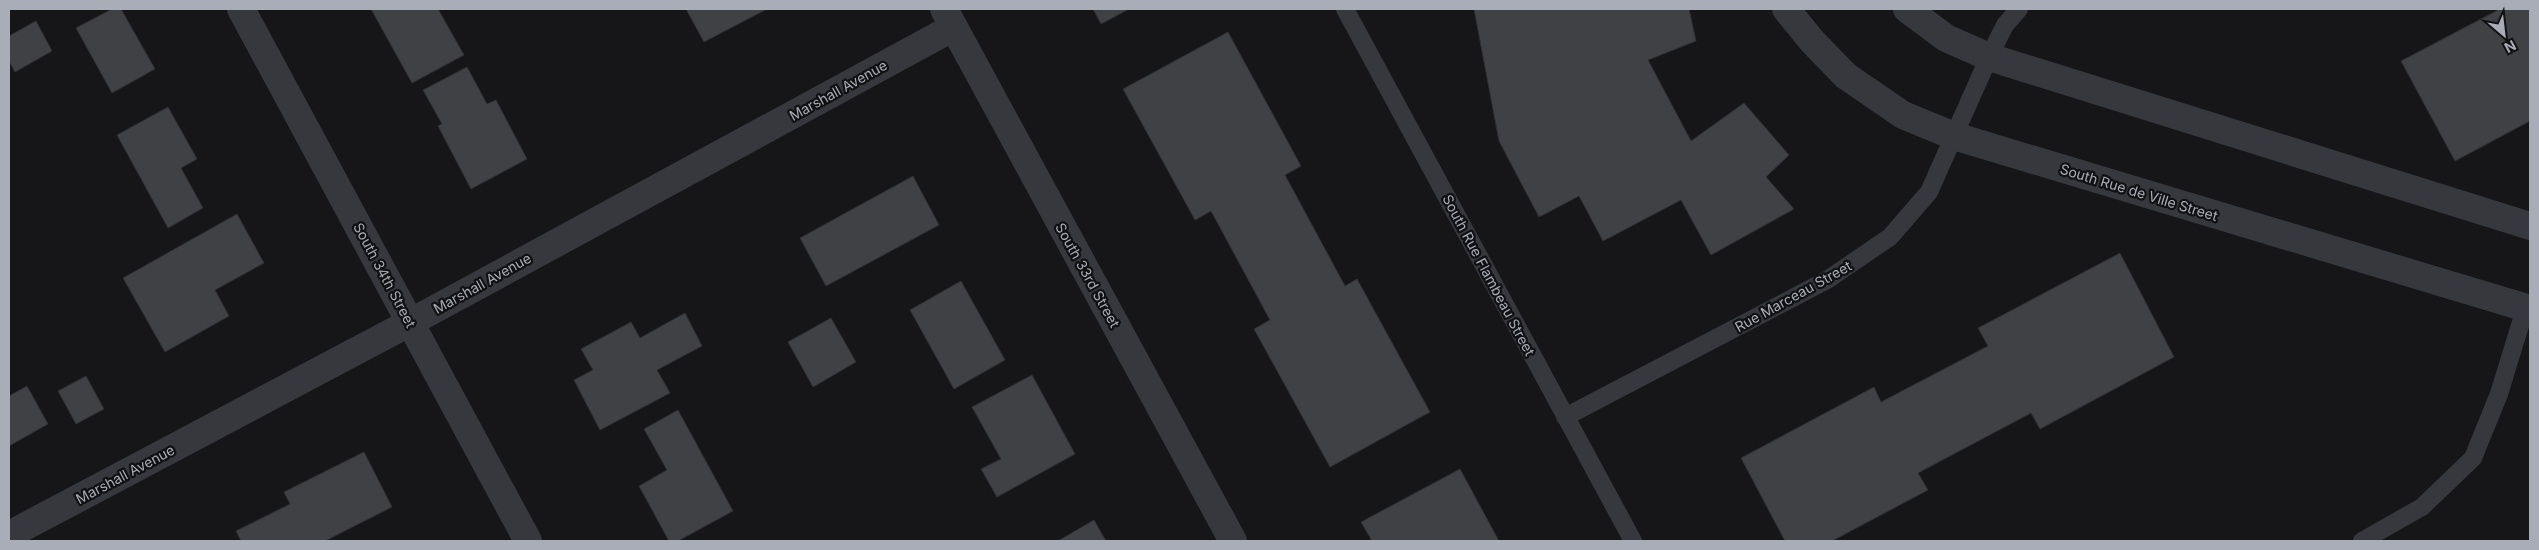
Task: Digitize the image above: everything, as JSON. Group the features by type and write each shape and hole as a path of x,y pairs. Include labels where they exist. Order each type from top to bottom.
{"street":[{"name":"South 34th Street","path":"241,9 528,541"},
{"name":"South Rue de Ville Street","path":"1786,9 1812,41 1846,76 1903,115 1954,136 2527,309"},
{"path":"1907,9 1946,38 1989,57 2530,226"},
{"name":"Marshall Avenue","path":"9,535 411,322 949,18"},
{"name":"South 33rd Street","path":"949,18 1233,541"}],"lane":[{"name":"South Rue Flambeau Street","path":"1345,9 1633,541"},
{"name":"Rue Marceau Street","path":"1565,417 1827,280 1890,237 1929,192 2005,24 2019,9"},
{"path":"2362,541 2422,507 2473,458 2499,394 2527,309"}],"building":[{"path":"112,9 121,9 155,69 112,93 76,28"},
{"path":"371,9 438,9 464,55 412,83"},
{"path":"686,9 767,9 704,42"},
{"path":"1093,9 1129,9 1101,24"},
{"path":"1474,9 1689,9 1696,41 1648,60 1691,141 1744,103 1789,155 1766,177 1794,209 1711,255 1681,200 1603,241 1579,196 1539,217 1499,141"},
{"path":"2500,9 2530,9 2530,121 2455,161 2401,61"},
{"path":"36,21 52,51 15,72 9,61 9,36"},
{"path":"1228,32 1301,166 1285,175 1345,286 1357,279 1430,412 1330,467 1254,329 1270,320 1211,211 1195,220 1123,89"},
{"path":"467,67 487,104 496,100 527,159 471,189 438,126 442,124 423,90"},
{"path":"168,107 197,159 181,168 203,208 168,228 117,135"},
{"path":"913,176 939,225 826,286 800,238"},
{"path":"237,214 264,263 215,290 229,316 165,352 123,278"},
{"path":"2120,253 2174,357 2040,429 2031,413 1918,473 1928,490 1832,541 1785,541 1741,458 1874,387 1881,402 1988,346 1978,328"},
{"path":"961,281 1005,360 954,389 910,310"},
{"path":"685,313 702,346 657,370 670,393 600,430 574,380 593,370 581,349 631,322 640,338"},
{"path":"831,318 856,362 813,387 788,342"},
{"path":"1032,375 1075,454 997,497 981,469 1001,459 972,407"},
{"path":"86,376 104,409 76,424 58,391"},
{"path":"27,386 48,424 9,446 9,396"},
{"path":"678,410 733,511 678,541 669,541 639,486 667,470 644,429"},
{"path":"364,452 392,507 325,541 241,541 236,531 290,504 284,492"},
{"path":"1460,469 1499,541 1372,541 1361,522"},
{"path":"1094,520 1106,541 1058,541"}]}
